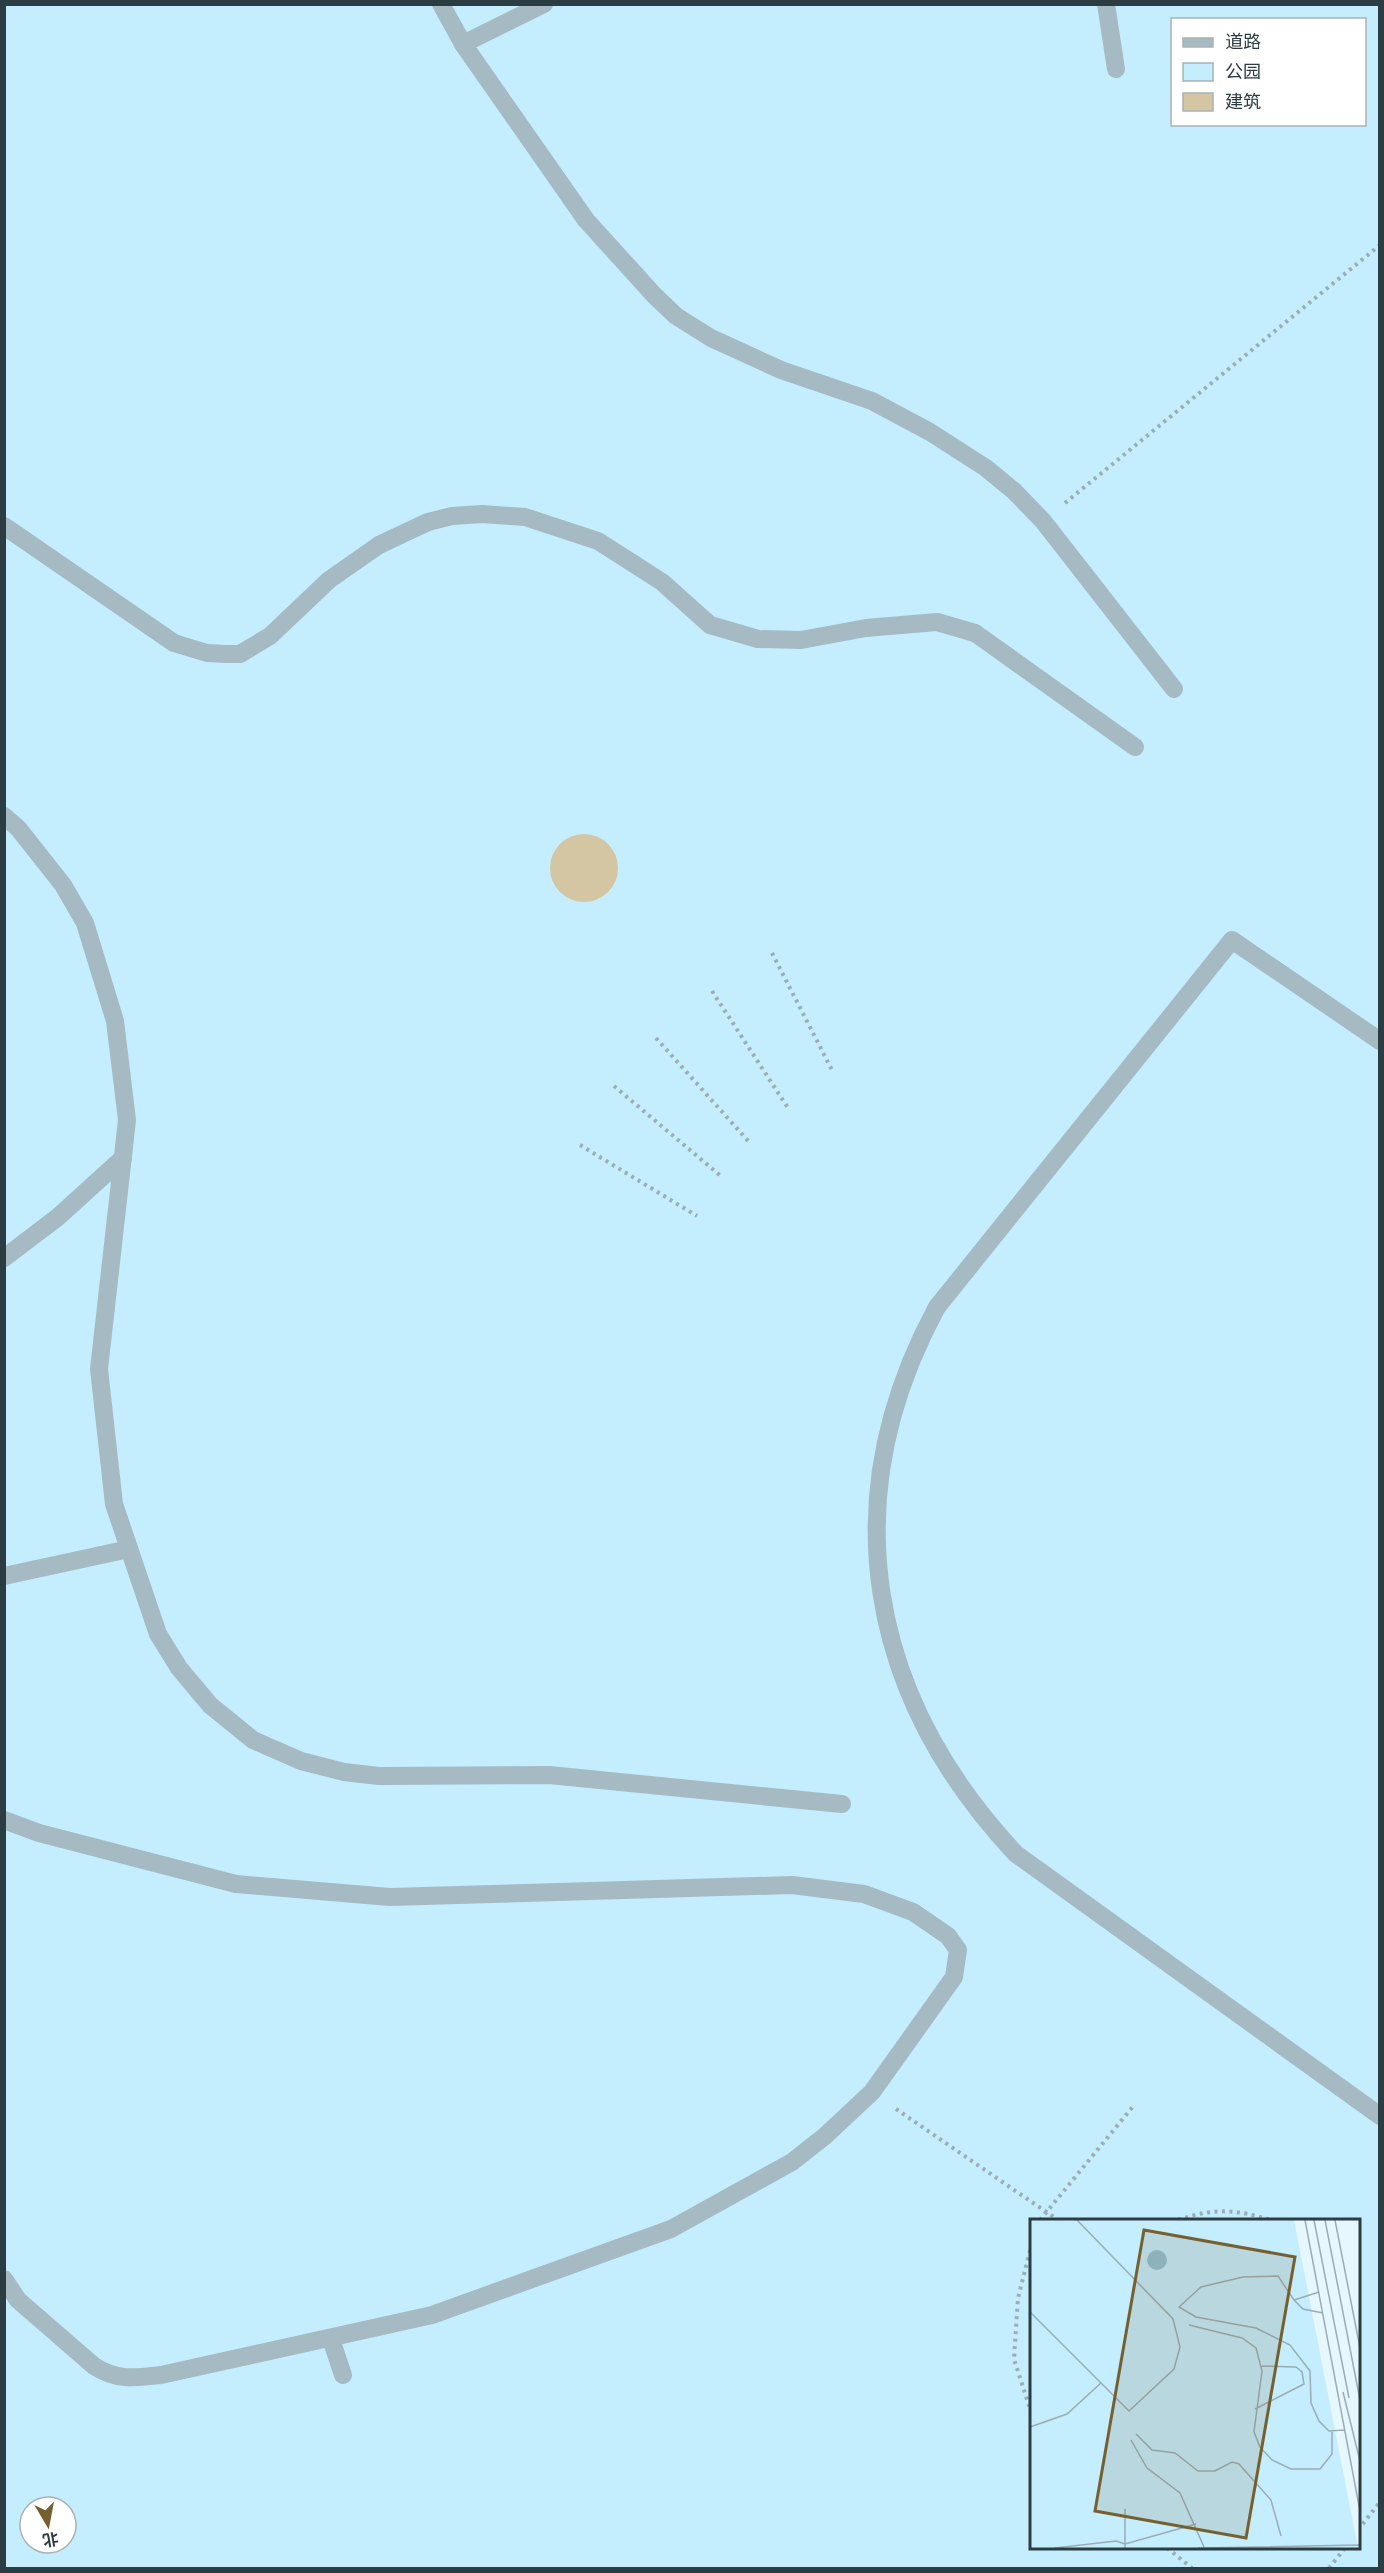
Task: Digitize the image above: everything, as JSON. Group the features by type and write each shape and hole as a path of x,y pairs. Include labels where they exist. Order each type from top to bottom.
{"street":[{"path":"441,4 463,44 586,220 676,316 711,338 780,370 872,400 930,432 986,468 1014,491 1043,521 1174,689"},
{"path":"463,44 544,4"},
{"path":"1106,4 1116,69"},
{"path":"4,526 174,643 207,653 240,654 270,636 329,580 379,545 428,522 452,516 482,514 525,517 598,542 663,582 710,625 758,639 801,640 866,628 937,622 975,633 1136,747"},
{"path":"4,816 18,828 63,885 85,922 97,955 115,1021 127,1120 99,1369 114,1504 158,1634 186,1676 210,1706 253,1740 301,1761 344,1772 379,1776 549,1774 842,1804"},
{"path":"1380,1041 1232,940 937,1308 915,1348 899,1389 887,1431 876,1529 880,1591 891,1644 910,1698 944,1764 993,1829 1016,1854 1380,2116"},
{"path":"4,1258 58,1217 123,1158"},
{"path":"4,1576 129,1549"},
{"path":"4,1820 39,1833 236,1884 390,1897 792,1885 878,1897 913,1912 942,1932 954,1943 958,1956 954,1977 872,2092 825,2136 792,2162 671,2229 432,2315 161,2375 123,2379 107,2375 94,2366 18,2300 4,2279"},
{"path":"331,2339 343,2375"}],"path":[{"path":"1043,521 1380,245"},
{"path":"772,953 832,1072"},
{"path":"712,991 788,1108"},
{"path":"656,1038 750,1143"},
{"path":"614,1086 722,1178"},
{"path":"580,1145 697,1216"},
{"path":"872,2092 1057,2219"},
{"path":"1042,2219 1135,2104"},
{"path":"1181,2219 1203,2212 1242,2211 1268,2219"},
{"path":"1030,2250 1018,2298 1014,2359 1030,2409"},
{"path":"1360,2529 1380,2502"},
{"path":"1169,2549 1192,2568"},
{"path":"1329,2568 1343,2549"}],"green space":[{"path":"5,5 1379,5 1379,2568 5,2568"}],"building":[{"path":"584,834 597,837 608,844 615,855 618,868 615,881 608,892 597,899 584,902 571,899 560,892 553,881 550,868 553,855 560,844 571,837"}]}
